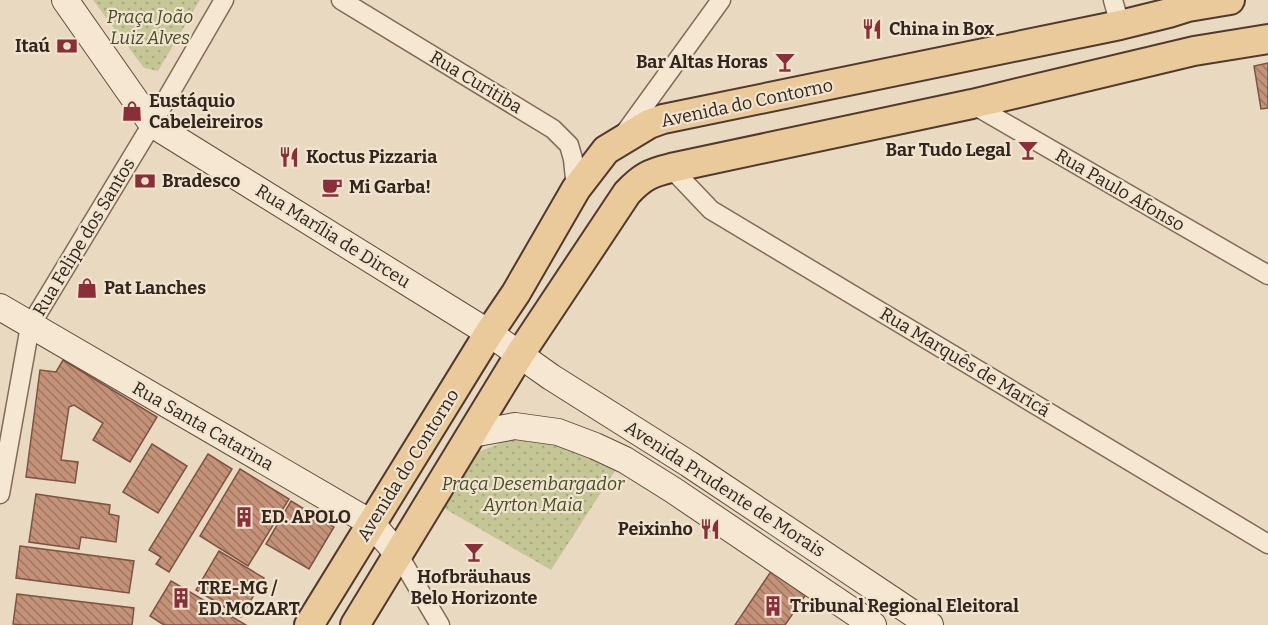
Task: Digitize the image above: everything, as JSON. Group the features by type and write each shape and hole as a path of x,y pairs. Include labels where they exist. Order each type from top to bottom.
{"main road":[{"name":"Avenida do Contorno","path":"309,625 516,293 576,189 606,150 617,142 663,119 1117,13 1160,7 1188,7 1230,0"},
{"name":"Avenida do Contorno","path":"355,625 520,354 627,193 640,179 653,172 972,104 1194,51 1268,39"}],"street":[{"name":"Rua Marília de Dirceu","path":"65,0 152,124 520,354"},
{"name":"Rua Felipe dos Santos","path":"0,494 30,326 224,0"},
{"name":"Rua Curitiba","path":"341,0 554,129 569,145 576,189"},
{"path":"617,142 720,0"},
{"name":"Rua Paulo Afonso","path":"972,104 1268,275"},
{"name":"Rua Marquês de Maricá","path":"671,168 711,210 1268,544"},
{"name":"Rua Santa Catarina","path":"0,308 371,523 398,554"},
{"name":"Avenida Prudente de Morais","path":"520,354 551,377 689,464 930,625"},
{"name":"Avenida Prudente de Morais","path":"472,434 514,426 558,432 625,460 873,625"},
{"path":"398,554 440,625"}],"green space":[{"name":"Praça João Luiz Alves","path":"93,0 200,0 158,71 144,68"},
{"name":"Praça Desembargador Ayrton Maia","path":"514,438 555,439 622,460 551,570 440,506 470,455"}],"building":[{"path":"1268,63 1268,108 1261,109 1254,66"},
{"path":"63,360 157,417 130,462 93,440 103,423 74,405 69,407 61,460 78,462 75,483 26,477 40,370 56,372"},
{"path":"152,444 187,466 158,513 123,492"},
{"path":"208,454 232,469 169,572 156,564 161,557 149,550"},
{"name":"ED. APOLO","path":"240,469 289,499 248,566 200,536"},
{"path":"36,494 110,505 109,514 119,516 116,542 81,537 79,549 29,542"},
{"path":"291,501 334,527 309,569 266,544"},
{"path":"20,546 134,561 129,593 16,578"},
{"path":"219,551 264,578 241,617 196,590"},
{"name":"Tribunal Regional Eleitoral","path":"776,564 811,587 785,625 735,625"},
{"name":"TRE-MG / ED.MOZART","path":"171,581 246,625 164,625 150,616"},
{"path":"17,594 134,608 132,625 13,624"}],"place":[{"name":"China in Box","path":"872,29"},
{"name":"Itaú","path":"67,46"},
{"name":"Bar Altas Horas","path":"785,62"},
{"name":"Eustáquio Cabeleireiros","path":"132,111"},
{"name":"Bar Tudo Legal","path":"1028,150"},
{"name":"Koctus Pizzaria","path":"289,157"},
{"name":"Bradesco","path":"145,181"},
{"name":"Mi Garba!","path":"332,187"},
{"name":"Pat Lanches","path":"87,288"},
{"name":"ED. APOLO","path":"244,517"},
{"name":"Peixinho","path":"710,529"},
{"name":"Hofbräuhaus Belo Horizonte","path":"474,552"},
{"name":"TRE-MG / ED.MOZART","path":"181,598"},
{"name":"Tribunal Regional Eleitoral","path":"773,606"}]}
